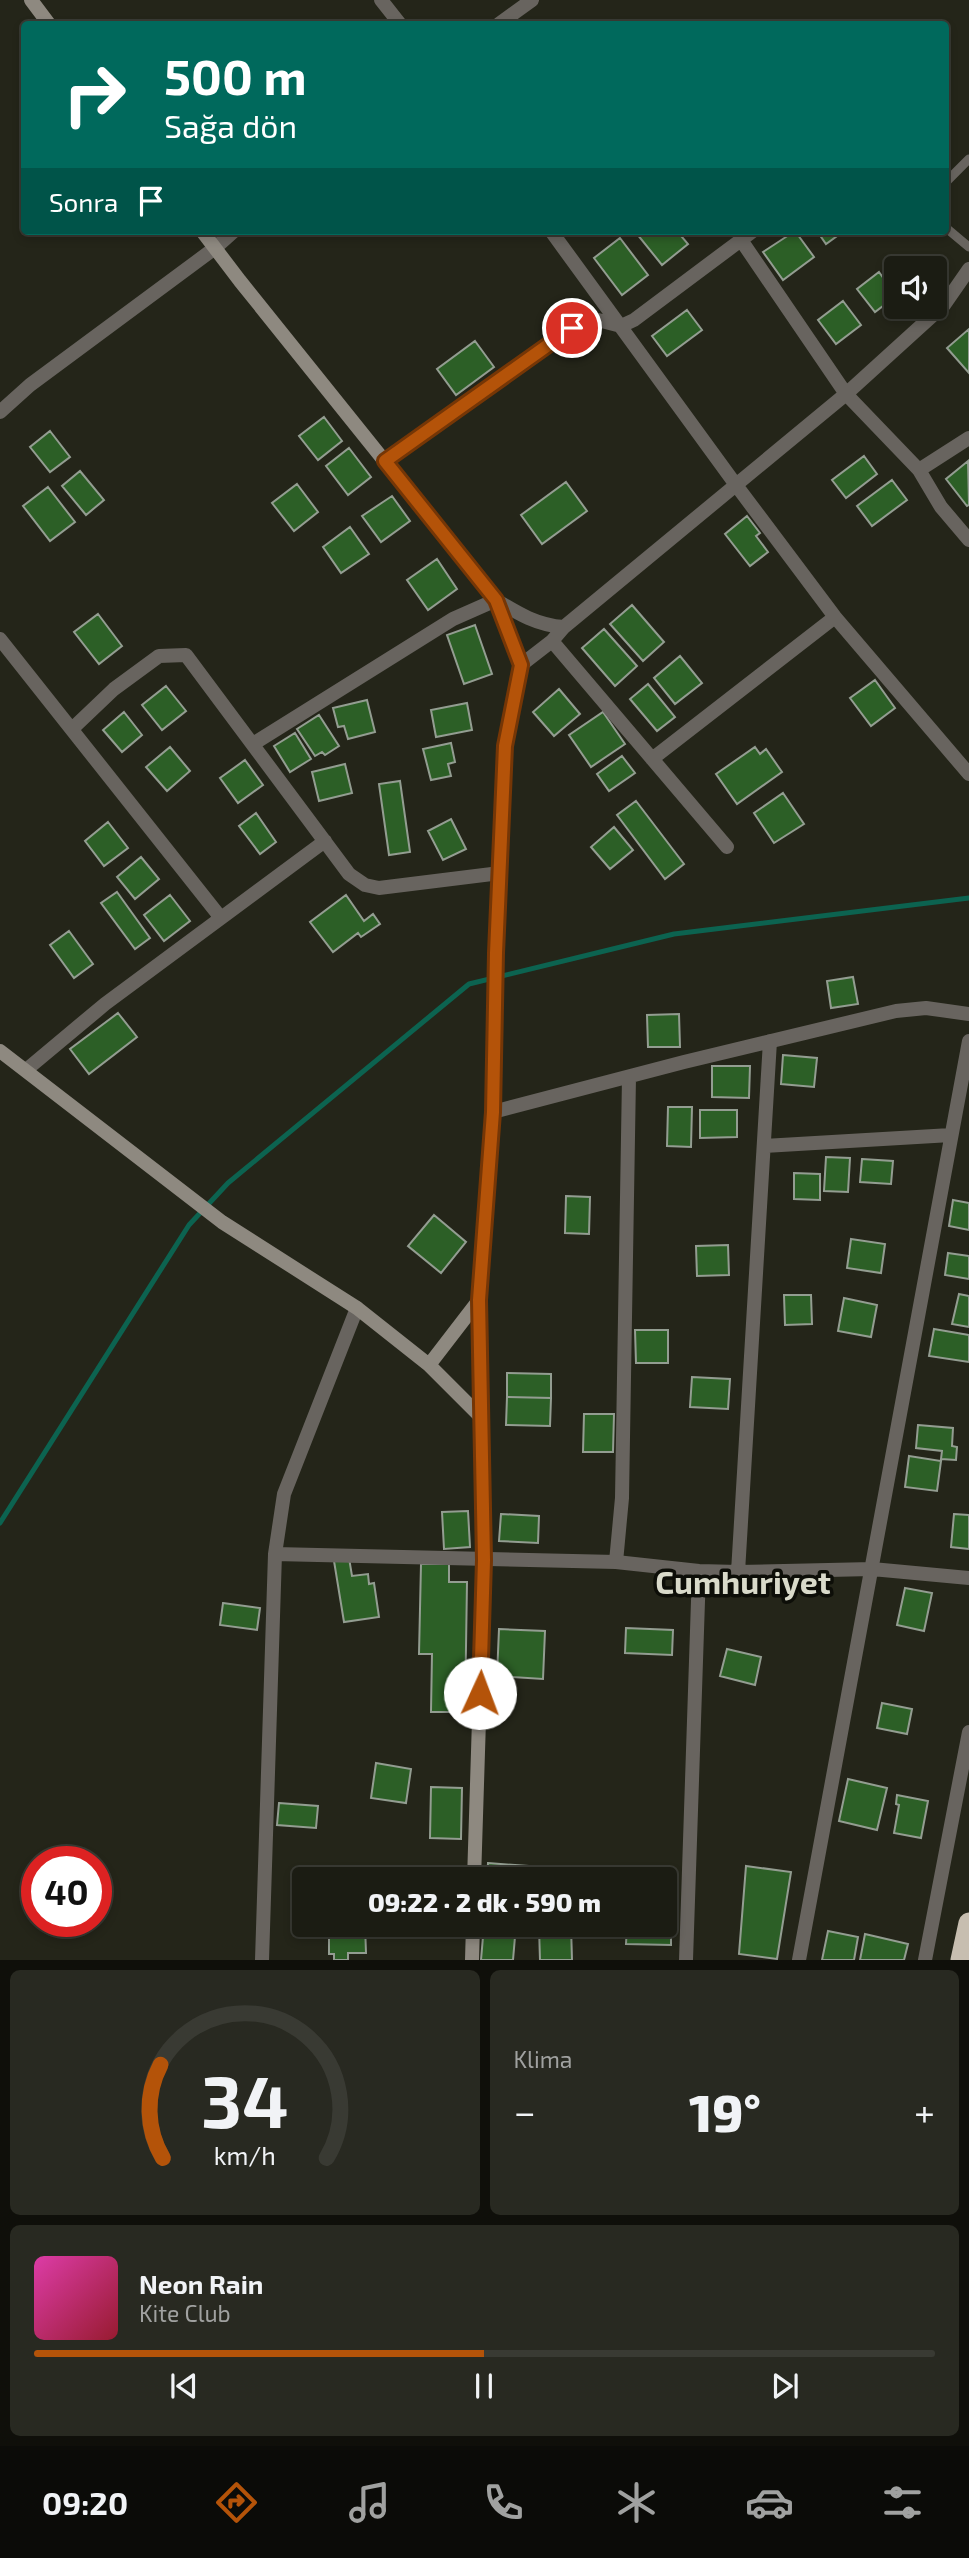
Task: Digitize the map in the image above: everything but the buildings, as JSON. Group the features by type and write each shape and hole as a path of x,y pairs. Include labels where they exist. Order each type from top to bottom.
{"highway":[{"path":"961,1959 969,1923"}],"street":[{"path":"31,0 47,21"},
{"path":"381,0 398,21"},
{"path":"503,21 532,0"},
{"path":"205,235 496,600 521,665 505,746 496,953 493,1112 479,1300 484,1560 474,1867"},
{"path":"0,412 30,385 230,235"},
{"path":"554,235 835,617 969,774"},
{"path":"385,461 572,328 598,320 621,326 634,320 747,236 846,394 919,470 941,507 969,540"},
{"path":"521,665 846,394 944,305 969,269"},
{"path":"919,470 969,438"},
{"path":"496,600 525,618 544,625 564,627"},
{"path":"253,744 453,619 496,600"},
{"path":"652,759 835,617"},
{"path":"0,639 221,918"},
{"path":"552,641 727,847"},
{"path":"72,729 114,689 159,656 186,655 349,874 365,885 379,888 499,873"},
{"path":"26,1070 105,1004 325,841"},
{"path":"493,1112 896,1011 926,1009 969,1014"},
{"path":"738,1572 770,1041"},
{"path":"799,1959 969,1041"},
{"path":"0,1051 222,1222 358,1308 429,1365 480,1416"},
{"path":"616,1562 622,1498 629,1077"},
{"path":"764,1146 951,1135"},
{"path":"429,1365 479,1300"},
{"path":"262,1959 275,1554 284,1494 358,1308"},
{"path":"275,1554 616,1562 699,1571 738,1572 872,1569 969,1578"},
{"path":"686,1959 699,1571"},
{"path":"925,1959 969,1732"},
{"path":"472,1959 473,1937"}],"lane":[{"path":"949,179 969,159"},
{"path":"949,230 969,247"}],"waterway":[{"path":"0,1523 189,1225 228,1183 469,984 674,934 969,898"}],"district":[{"name":"Cumhuriyet","path":"743,1583"}],"route":[{"path":"480,1693 484,1560 479,1300 493,1112 496,953 505,746 521,665 496,600 385,461 572,328"}]}
